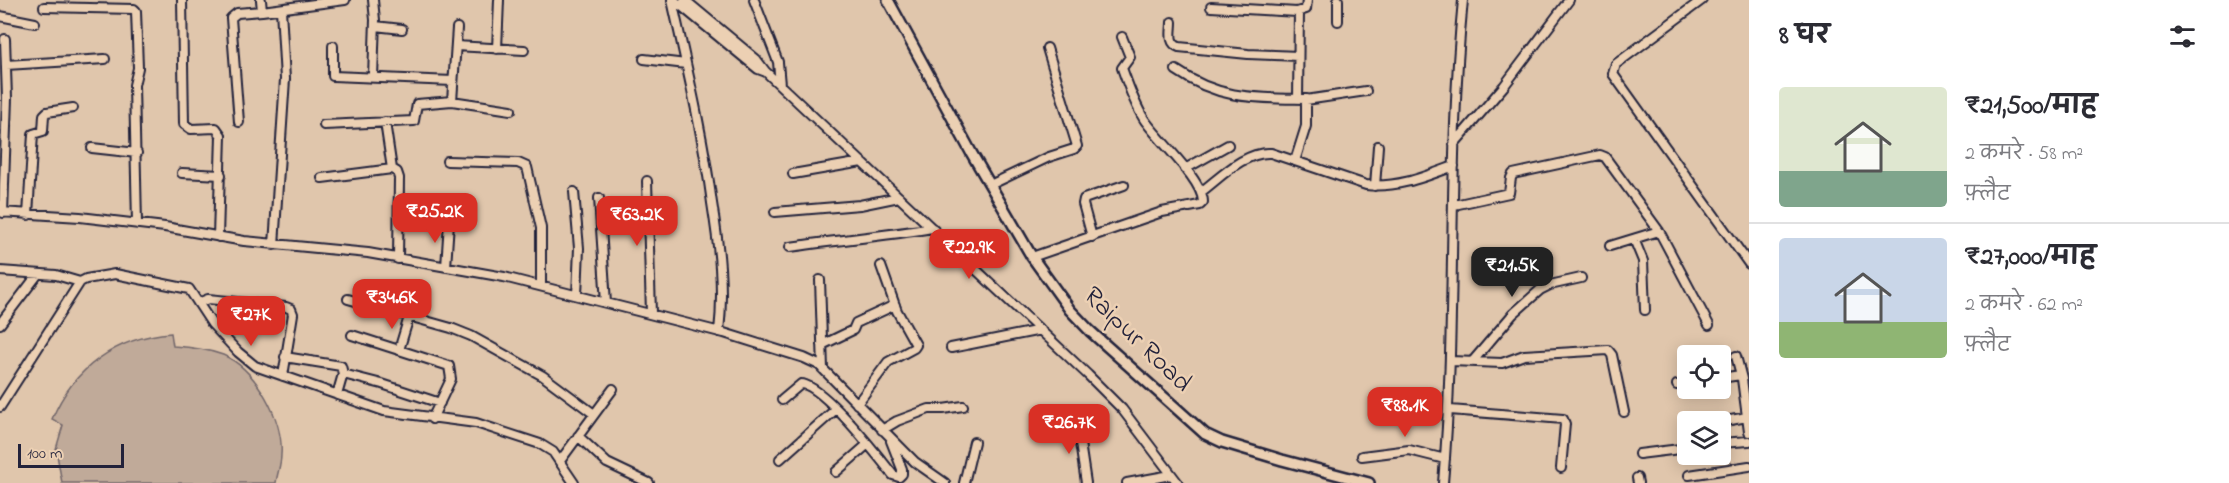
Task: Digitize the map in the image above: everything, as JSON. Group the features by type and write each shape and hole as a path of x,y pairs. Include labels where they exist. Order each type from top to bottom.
{"main road":[{"name":"Raipur Road","path":"888,0 1032,257 1079,321 1205,434 1222,442 1282,460 1369,483"}],"street":[{"path":"182,0 184,124 191,129 214,127 220,130 221,135 222,175 218,237"},
{"path":"261,0 262,10"},
{"path":"239,122 231,18 237,13 345,0"},
{"path":"373,77 374,0"},
{"path":"497,49 499,0"},
{"path":"673,0 706,162 719,246 722,300 719,332"},
{"path":"673,0 758,69 766,72"},
{"path":"685,0 756,59 766,72 1122,409 1178,483"},
{"path":"754,0 778,62 780,85"},
{"path":"1210,7 1299,12 1306,9 1307,0"},
{"path":"1338,0 1338,21"},
{"path":"1443,483 1450,410 1454,144 1463,0"},
{"path":"1454,144 1504,86 1569,0"},
{"path":"1702,0 1616,64 1613,74 1749,264"},
{"path":"44,7 122,8 136,11 138,71 134,85 137,224"},
{"path":"274,245 285,79 281,9"},
{"path":"1298,99 1299,12"},
{"path":"0,16 35,23"},
{"path":"1172,22 1172,40 1179,47 1298,56"},
{"path":"375,26 402,29"},
{"path":"452,101 456,28"},
{"path":"1032,257 1162,212 1200,205 1204,200 1185,169 1148,125 1134,101 1122,68 1130,55 1122,37"},
{"path":"5,39 1,212 80,217 137,224 274,245 334,249 446,267 541,285 719,332 804,358 823,369 915,462 945,483"},
{"path":"333,46 333,76 453,81"},
{"path":"456,46 524,50"},
{"path":"990,185 1048,157 1077,146 1047,48"},
{"path":"6,65 105,58"},
{"path":"644,59 686,63"},
{"path":"1176,70 1203,87 1251,98 1307,99 1366,91"},
{"path":"1295,161 1306,126 1305,102 1307,99"},
{"path":"324,125 414,121 417,104 452,101 511,110"},
{"path":"28,215 33,134 43,131 47,112 73,108"},
{"path":"385,122 392,169"},
{"path":"1185,169 1228,145"},
{"path":"1375,186 1378,146"},
{"path":"92,148 137,153"},
{"path":"1201,192 1255,154 1271,153 1341,178 1375,186 1404,184 1454,166"},
{"path":"1454,205 1509,193 1513,174 1603,156 1610,160 1659,231 1709,325"},
{"path":"447,161 518,163 527,167 541,228 541,285"},
{"path":"793,174 862,162"},
{"path":"322,178 392,169 397,172 399,178 398,259"},
{"path":"182,173 222,175"},
{"path":"647,181 651,313"},
{"path":"1092,237 1083,199 1124,185"},
{"path":"574,192 579,248 577,295"},
{"path":"775,212 860,205 899,197"},
{"path":"599,198 606,270 606,303"},
{"path":"446,267 449,222"},
{"path":"790,247 932,228"},
{"path":"1610,246 1659,231"},
{"path":"1634,239 1643,261 1645,310"},
{"path":"857,404 888,362 915,346 915,340 895,305 881,266"},
{"path":"0,271 56,275 80,282"},
{"path":"0,324 38,274"},
{"path":"0,407 80,282 86,279 124,275 186,287 212,324 238,352 255,366 384,411 476,423 540,444 553,452 574,483"},
{"path":"1472,362 1513,314 1540,291 1550,285 1581,278"},
{"path":"820,280 823,369"},
{"path":"198,303 208,298 289,308 293,314 283,376"},
{"path":"348,299 451,328 471,336 543,376 594,414"},
{"path":"822,345 853,330 855,323 895,305"},
{"path":"399,350 409,317"},
{"path":"951,348 1041,330"},
{"path":"352,335 449,366 451,379 432,419"},
{"path":"1451,361 1502,363 1524,355 1608,350 1612,355 1624,412"},
{"path":"1736,356 1747,396 1749,432"},
{"path":"285,357 342,368 344,374 337,395"},
{"path":"344,374 440,404"},
{"path":"1731,376 1741,375"},
{"path":"782,400 805,384 821,395 868,444 893,475 899,477 902,469 889,436"},
{"path":"560,461 613,389"},
{"path":"882,430 897,421 929,409 963,406"},
{"path":"780,459 836,410"},
{"path":"1450,410 1563,419 1565,424 1561,468"},
{"path":"1731,420 1747,417"},
{"path":"1077,423 1086,483"},
{"path":"578,436 607,463 649,483"},
{"path":"1731,442 1749,441"},
{"path":"964,483 974,442"},
{"path":"836,472 868,444"},
{"path":"1639,454 1677,449"},
{"path":"1362,456 1409,450 1445,459"},
{"path":"1689,475 1749,465"},
{"path":"1127,483 1172,475"}],"shaded area":[{"path":"171,333 173,346 211,351 223,355 235,362 257,384 273,412 281,441 281,459 276,483 62,483 56,449 63,425 52,419 72,385 99,358 115,349 133,341"}]}
